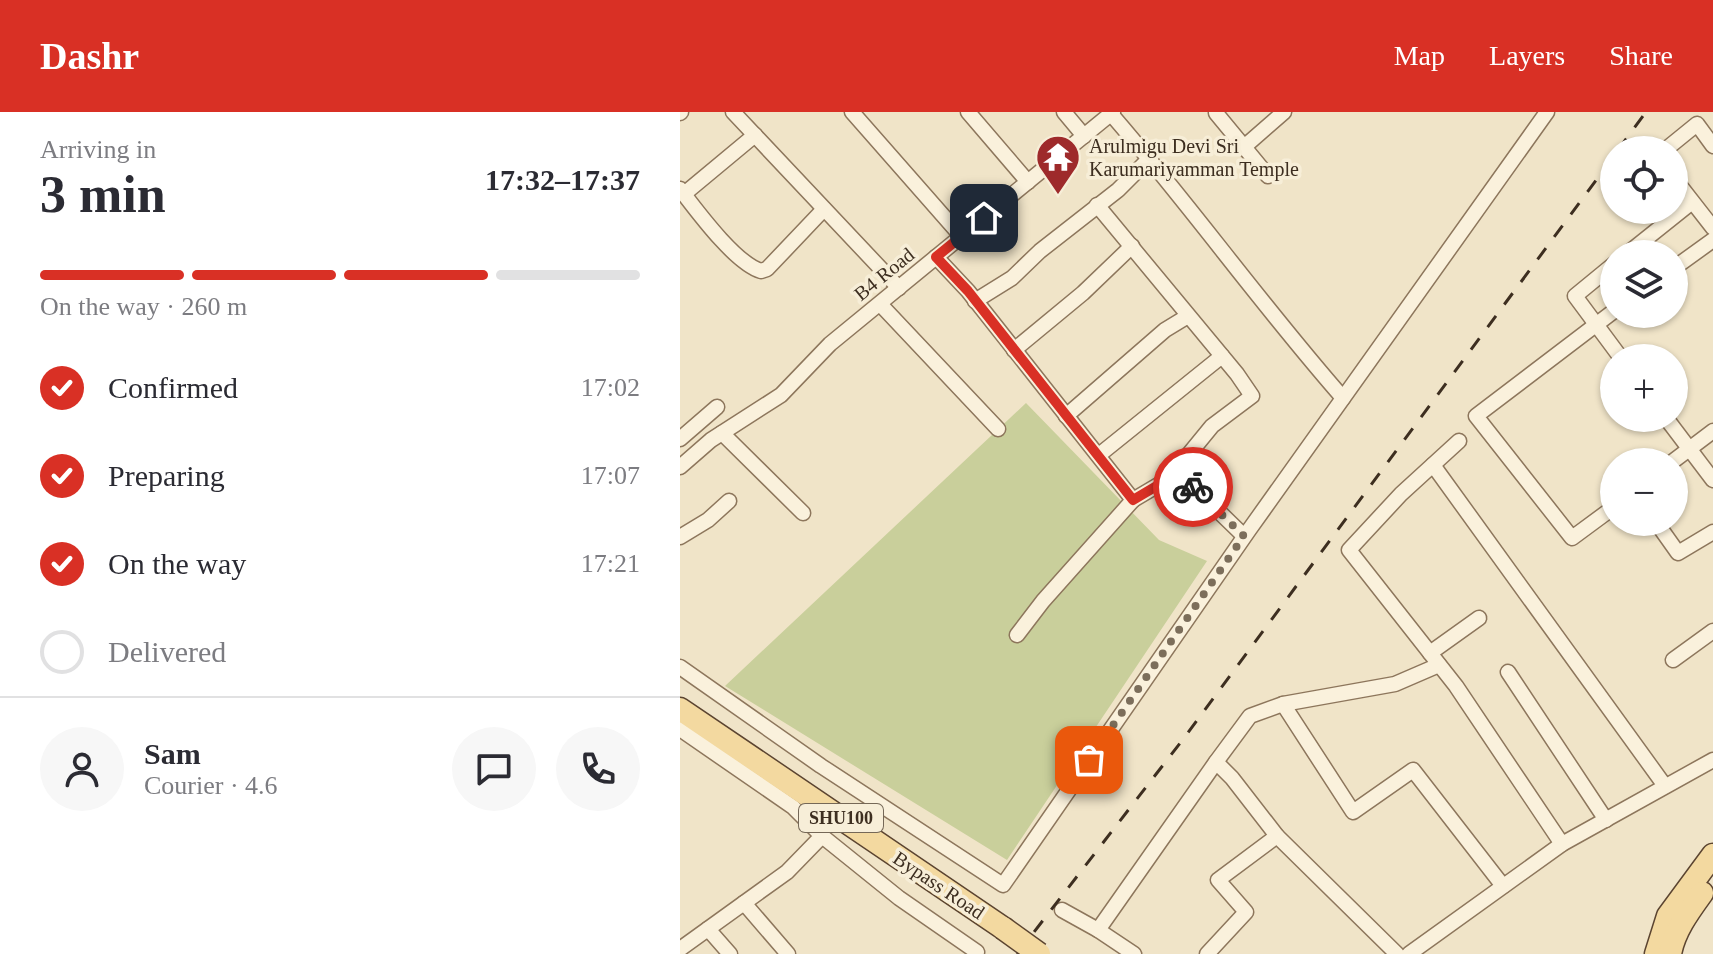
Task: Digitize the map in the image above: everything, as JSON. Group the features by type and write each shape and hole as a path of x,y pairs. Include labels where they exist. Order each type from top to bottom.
{"main road":[{"name":"Bypass Road","path":"680,709 1039,954"},
{"path":"1656,954 1668,916 1713,855"},
{"path":"1670,954 1672,942 1690,908 1713,879"}],"street":[{"path":"733,112 899,288"},
{"path":"852,112 961,236"},
{"path":"968,112 1028,182"},
{"path":"1064,112 1084,136"},
{"path":"1259,112 1269,125"},
{"path":"1244,147 1284,112"},
{"path":"680,667 821,766 1003,885 1244,536 1547,112"},
{"path":"1112,113 1255,289 1292,340 1343,398"},
{"name":"B4 Road","path":"680,467 722,433 781,395 830,344 1112,113"},
{"path":"1216,113 1268,176"},
{"path":"1682,136 1697,124 1713,146"},
{"path":"755,135 682,191 712,230 747,264 761,271 767,269 808,229 824,209"},
{"path":"975,301 1012,278 1150,158"},
{"path":"1688,197 1713,228"},
{"path":"1644,240 1692,202"},
{"path":"1017,635 1043,601 1133,500 1160,484 1176,470 1212,426 1252,396 1097,205"},
{"path":"1688,258 1713,240"},
{"path":"1014,350 1083,293 1132,246"},
{"path":"936,257 975,301 1133,500"},
{"path":"1600,275 1575,296 1611,344"},
{"path":"880,304 924,347 946,375 998,429"},
{"path":"1066,416 1165,330 1188,316"},
{"path":"1600,321 1476,416 1572,538 1600,517"},
{"path":"1099,455 1222,356"},
{"path":"680,439 717,407"},
{"path":"1689,449 1713,431"},
{"path":"1676,432 1713,480"},
{"path":"722,433 803,513"},
{"path":"1459,441 1401,494 1349,550 1456,686 1562,844"},
{"path":"1433,465 1665,786"},
{"path":"1176,470 1244,536"},
{"path":"680,537 708,520 729,501"},
{"path":"1666,536 1678,553 1713,532"},
{"path":"1098,930 1250,716 1283,704 1395,684 1434,659 1479,618"},
{"path":"1673,660 1713,631"},
{"path":"1508,672 1606,820"},
{"path":"1283,704 1353,812 1413,770 1503,886"},
{"path":"680,729 793,807 822,836 899,898 977,952"},
{"path":"1409,954 1562,844 1713,760"},
{"path":"1216,762 1277,836 1397,954"},
{"path":"680,949 787,872 822,836"},
{"path":"1207,954 1246,912 1218,880 1277,836"},
{"path":"744,903 788,954"},
{"path":"1062,910 1134,954"},
{"path":"708,929 730,954"}],"green space":[{"path":"1026,403 1159,540 1207,561 1007,860 725,686"}],"railway":[{"path":"1628,136 1646,112"},
{"path":"1017,954 1184,738 1600,175"}],"way so far":[{"path":"1089,760 1244,536 1193,487"}],"place":[{"name":"Arulmigu Devi Sri Karumariyamman Temple","path":"1058,196"}],"route":[{"path":"984,218 936,257 968,291 1133,500 1176,470 1193,487"}]}
